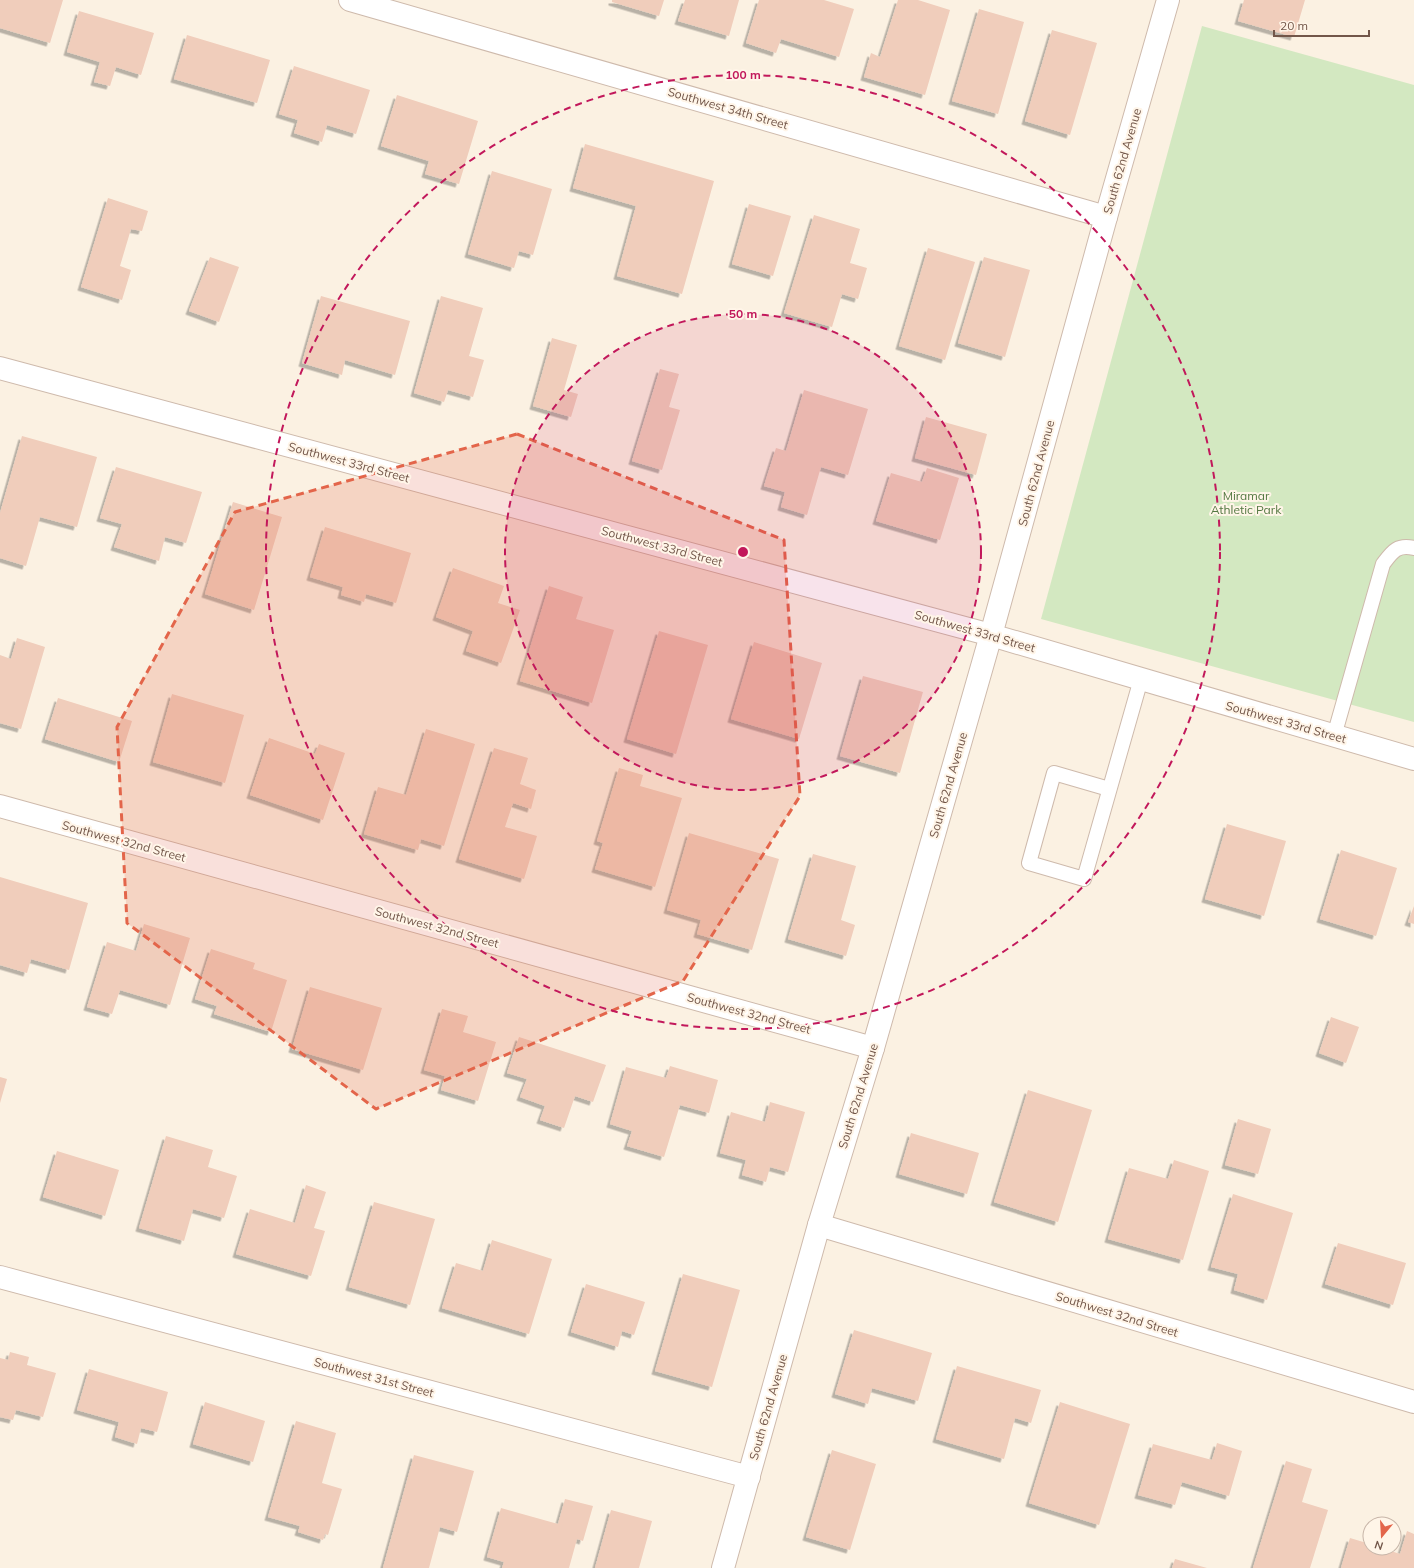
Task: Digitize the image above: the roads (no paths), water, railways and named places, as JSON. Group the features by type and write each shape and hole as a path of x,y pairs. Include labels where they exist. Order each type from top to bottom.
{"street":[{"name":"Southwest 34th Street","path":"350,0 1106,217"},
{"name":"South 62nd Avenue","path":"723,1568 819,1225 873,1048 991,635 1106,217 1168,0"},
{"name":"Southwest 33rd Street","path":"0,368 991,635 1414,760"},
{"name":"Southwest 32nd Street","path":"0,806 873,1048"},
{"name":"Southwest 32nd Street","path":"819,1225 1414,1402"},
{"name":"Southwest 31st Street","path":"0,1277 749,1477"}],"lane":[{"path":"1334,736 1383,564 1393,550 1406,546 1414,548"},
{"path":"1109,789 1054,773 1028,863 1084,879 1141,679"}],"park label":[{"name":"Miramar Athletic Park","path":"1246,502"}]}
